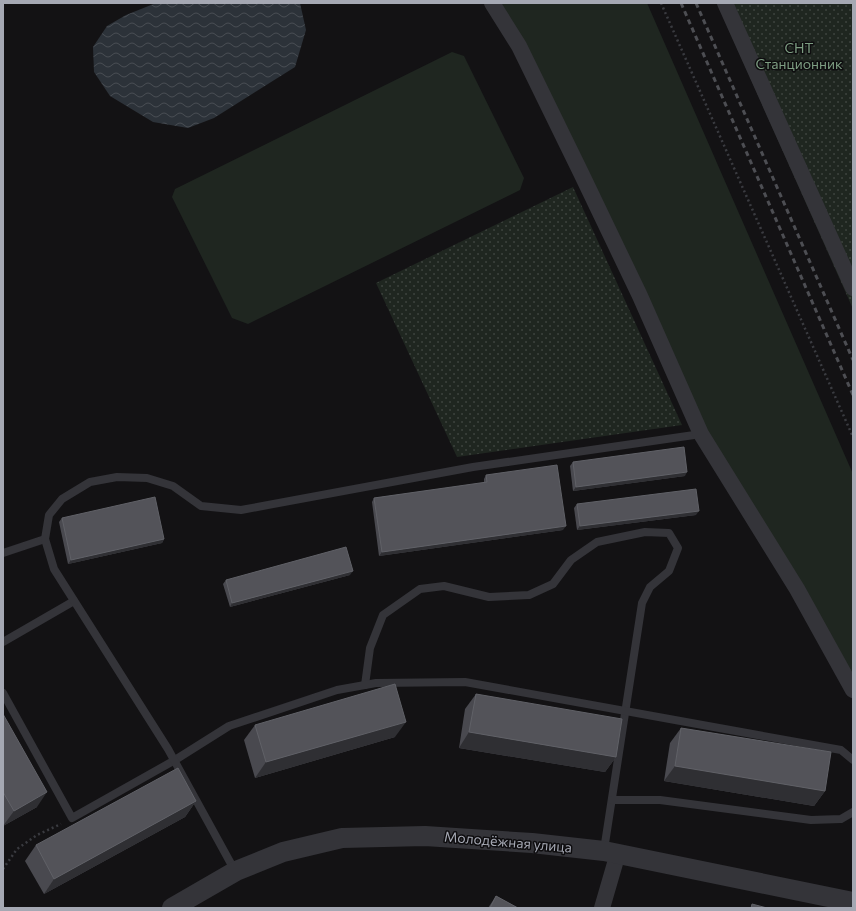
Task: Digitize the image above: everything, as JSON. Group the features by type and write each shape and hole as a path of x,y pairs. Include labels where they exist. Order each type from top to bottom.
{"street":[{"path":"492,3 519,46 582,175 640,296 701,434 797,589 853,690"},
{"path":"725,3 853,288"},
{"name":"Молодёжная улица","path":"172,908 236,871 283,852 342,838 425,836 532,843 611,852 853,902"},
{"path":"602,908 611,852"}],"lane":[{"path":"236,871 174,760 54,568 45,539 49,516 62,499 90,482 117,476 147,478 173,486 201,506 242,510 473,467 701,434"},
{"path":"365,685 370,648 383,616 420,590 444,586 489,597 530,595 552,584 571,560 597,542 645,532 669,533 678,548 669,571 650,587 642,603 612,800 611,852"},
{"path":"3,553 45,539"},
{"path":"3,642 74,601"},
{"path":"3,693 72,818 174,760 229,726 337,690 376,683 465,682 841,750 853,760"},
{"path":"612,800 660,800 811,820 841,819 853,812"}],"path":[{"path":"661,3 853,437"},
{"path":"3,869 17,849 37,835 72,818"}],"green space":[{"path":"490,3 647,3 853,474 853,689 701,434"},
{"name":"СНТ Станционник","path":"717,3 853,3 853,309"},
{"path":"452,52 464,56 524,178 520,190 248,324 232,318 172,197 175,189"},
{"path":"573,187 682,425 457,457 376,283"}],"water":[{"path":"156,3 300,3 306,30 295,67 214,118 188,128 153,122 110,96 94,72 93,47 107,26 126,15"}],"building":[{"path":"684,447 687,472 576,487 573,462"},
{"path":"557,465 566,526 382,552 374,498 487,482 486,475"},
{"path":"696,489 699,511 580,526 577,504"},
{"path":"155,497 164,539 71,560 62,518"},
{"path":"346,547 353,571 232,603 226,580"},
{"path":"395,684 406,722 266,762 255,725"},
{"path":"476,694 622,719 616,757 469,732"},
{"path":"3,714 47,792 14,811 3,792"},
{"path":"681,728 831,752 825,791 675,766"},
{"path":"178,768 196,801 54,879 36,845"},
{"path":"496,896 518,908 490,908"},
{"path":"752,904 767,908 751,908"}],"railway":[{"path":"681,3 853,395"},
{"path":"696,3 853,360"}]}
